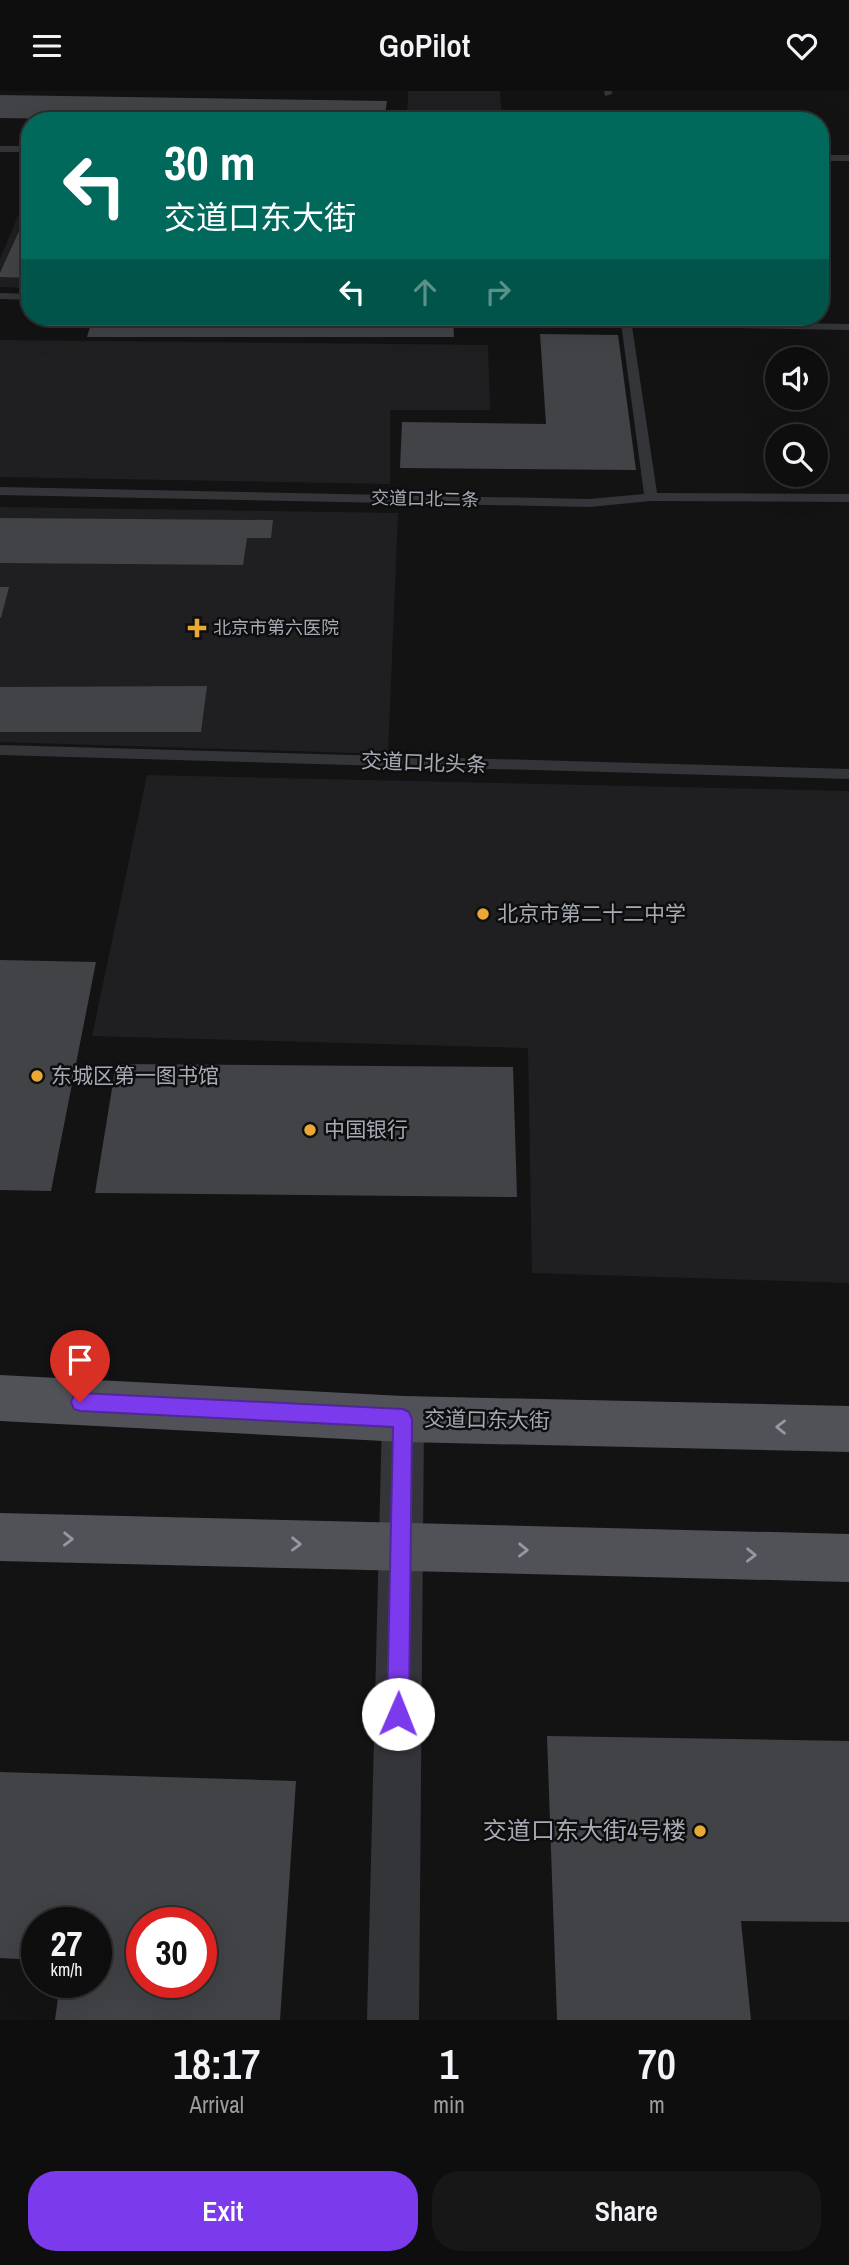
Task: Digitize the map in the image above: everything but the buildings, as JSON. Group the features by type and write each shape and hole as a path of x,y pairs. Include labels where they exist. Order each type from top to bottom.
{"main road":[{"name":"交道口东大街","path":"0,1398 403,1419 849,1429"},
{"path":"0,1537 849,1557"}],"street":[{"path":"393,2020 403,1419"}],"lane":[{"path":"0,149 21,149"},
{"path":"829,158 849,158"},
{"path":"0,296 21,297"},
{"path":"624,326 651,497"},
{"path":"817,326 849,327"},
{"name":"交道口北二条","path":"0,491 589,503 651,497 849,499"},
{"name":"交道口北头条","path":"0,750 849,774"}],"shaded area":[{"path":"408,91 500,91 501,112 407,112"},
{"path":"21,209 21,288 0,287 0,259"},
{"path":"0,340 488,345 490,410 390,410 390,484 0,477"},
{"name":"北京市第六医院","path":"0,507 398,513 388,754 0,742"},
{"name":"北京市第二十二中学","path":"147,775 849,791 849,1283 532,1273 528,1048 92,1036"}],"place":[{"name":"北京市第六医院","path":"197,628"},
{"name":"北京市第二十二中学","path":"483,914"},
{"name":"东城区第一图书馆","path":"37,1076"},
{"name":"中国银行","path":"310,1130"},
{"name":"交道口东大街4号楼","path":"700,1831"}],"route":[{"path":"80,1402 403,1419 398,1714"}]}
